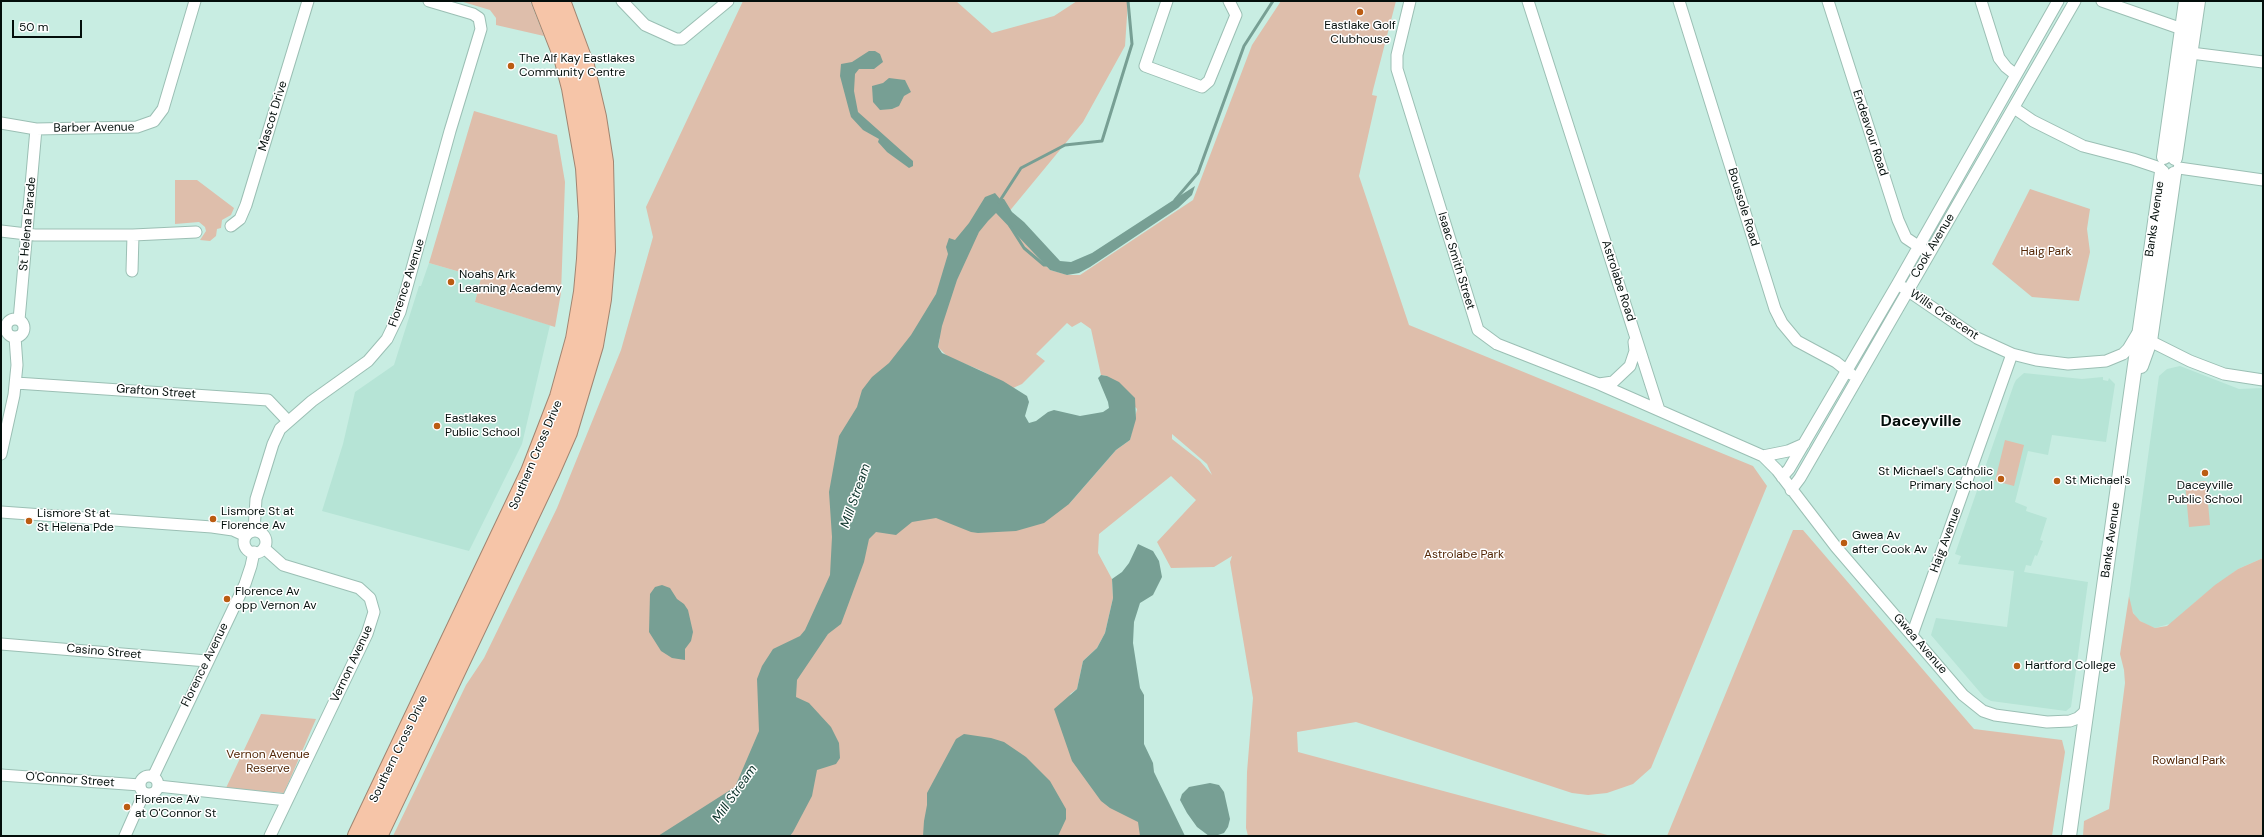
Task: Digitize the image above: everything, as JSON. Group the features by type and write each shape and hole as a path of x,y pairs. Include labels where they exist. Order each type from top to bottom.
{"highway":[{"name":"Southern Cross Drive","path":"358,836 531,472 560,397 576,339 584,292 587,259 589,216 586,168 572,88 564,57 542,1"},
{"name":"Southern Cross Drive","path":"377,836 549,473 567,432 593,345 601,299 605,252 603,162 596,117 584,66 560,1"}],"street":[{"name":"Barber Avenue","path":"1,123 36,129 137,127 154,121 163,109 195,1"},
{"name":"Mascot Drive","path":"231,226 240,219 246,205 308,1"},
{"name":"Florence Avenue","path":"250,533 254,508 276,437 288,421 312,400 368,361 382,346 393,328 412,273 448,138 481,29 479,18 473,14 429,1"},
{"path":"622,1 645,25 676,39 682,39 728,1"},
{"path":"1167,1 1145,66 1202,87 1209,81 1236,15 1229,1"},
{"name":"Isaac Smith Street","path":"1410,1 1397,55 1397,69 1478,330 1496,344 1599,384 1659,410"},
{"name":"Astrolabe Road","path":"1528,1 1659,410"},
{"name":"Boussole Road","path":"1679,1 1775,309 1782,323 1797,341 1836,362 1857,378"},
{"name":"Endeavour Road","path":"1828,1 1898,220 1906,238 1929,254"},
{"path":"1981,1 1999,58 2006,67 2016,75"},
{"name":"Cook Avenue","path":"1782,477 1789,469 1804,444 1898,283 2058,1"},
{"name":"Cook Avenue","path":"1791,490 1800,478 1907,290 2075,1"},
{"path":"2102,1 2182,29"},
{"name":"Banks Avenue","path":"2075,836 2139,374 2143,358 2150,341 2186,1"},
{"name":"Banks Avenue","path":"2069,836 2140,329 2198,1"},
{"path":"2190,53 2263,62"},
{"path":"2014,108 2033,121 2083,146 2133,159 2263,180"},
{"name":"St Helena Parade","path":"19,320 36,129"},
{"path":"1,231 27,235 133,235 196,232"},
{"path":"132,270 133,235"},
{"name":"Wills Crescent","path":"1898,283 1971,334 2012,354 2054,363 2098,363 2122,354 2133,342 2140,329"},
{"path":"13,319 19,320 23,324 24,330 21,335 15,337 7,334 3,325 13,319"},
{"path":"1599,384 1613,382 1630,366 1635,352 1633,328"},
{"path":"1,454 16,383 15,337"},
{"path":"2150,341 2190,361 2224,374 2263,380"},
{"name":"Haig Avenue","path":"1912,635 2012,354"},
{"name":"Grafton Street","path":"16,383 268,400 288,421"},
{"path":"1659,410 1763,456 1782,477 1791,490"},
{"path":"1763,456 1788,451 1804,444"},
{"name":"Gwea Avenue","path":"1791,490 1836,547 1973,705 1995,716 2047,722 2070,721 2078,718 2086,711"},
{"path":"1,512 212,527 250,533 261,532 265,538 259,550 245,546 250,533"},
{"name":"Florence Avenue","path":"155,782 207,661 245,584 259,550"},
{"name":"Vernon Avenue","path":"259,550 283,564 359,588 366,592 374,605 373,620 367,634 270,836"},
{"name":"Casino Street","path":"1,644 207,661"},
{"name":"O'Connor Street","path":"1,775 142,789"},
{"path":"125,836 142,789 144,778 155,782 287,800"},
{"path":"142,789 153,793 155,782"}],"shaded area":[{"name":"Eastlakes Public School","path":"429,263 481,278 475,302 550,325 522,444 469,551 322,511 343,444 355,392 394,365 419,286 421,286"},
{"name":"Daceyville Public School","path":"2180,366 2239,389 2263,388 2263,558 2238,569 2200,598 2173,623 2155,628 2136,618 2131,608 2129,596 2159,376 2167,369"},
{"path":"2024,373 2082,379 2103,377 2103,380 2108,381 2109,378 2115,384 2106,442 2052,435 2048,455 2028,451 2015,502 2027,507 2026,511 2047,518 2040,540 2043,541 2037,556 2035,555 2031,566 2026,565 2024,572 2088,582 2071,707 2066,711 1991,701 1984,697 1931,635 1936,618 2007,627 2014,571 1958,564 1961,556 1955,554 2014,384 2016,380"}],"green space":[{"path":"460,1 530,1 544,36 496,25 496,18 490,10"},
{"name":"Astrolabe Park","path":"743,1 956,1 992,33 1054,16 1077,1 1128,1 1125,46 1083,122 1003,219 1050,270 1068,275 1080,275 1193,200 1252,45 1281,1 1396,1 1373,90 1372,95 1377,96 1359,176 1409,325 1753,466 1767,486 1651,768 1633,784 1607,793 1588,795 1572,793 1356,722 1297,732 1298,752 1611,836 1248,836 1246,828 1247,772 1253,698 1230,562 1232,556 1214,567 1171,568 1157,542 1196,500 1171,476 1099,534 1098,553 1112,579 1113,598 1105,633 1097,648 1083,661 1077,689 1070,694 1150,836 393,836 466,685 484,658 557,508 621,350 653,237 646,207","holes":["1081,322 1091,329 1101,375 1107,376 1137,409 1130,440 1116,450 1069,504 885,409 940,338 938,347 948,357 980,370 1013,388 1022,384 1045,361 1036,354 1067,323 1072,327","1172,434 1207,464 1212,475 1200,461 1172,439"]},
{"path":"474,111 557,135 565,182 561,293 555,327 475,302 481,278 429,263"},
{"path":"175,180 197,180 234,208 231,215 222,220 221,228 217,229 216,236 210,241 200,240 206,231 205,227 199,222 175,224"},
{"name":"Haig Park","path":"2030,189 2090,209 2087,229 2090,252 2079,301 2032,297 1992,264"},
{"path":"2005,440 2024,445 2014,486 1995,481"},
{"path":"2206,481 2210,525 2189,527 2185,483"},
{"path":"1793,530 1803,530 1974,729 2062,740 2065,752 2052,836 1667,836"},
{"name":"Rowland Park","path":"2263,558 2263,836 2083,836 2084,821 2109,809 2125,683 2124,670 2120,654 2129,596 2133,613 2140,621 2155,628 2167,626 2215,585 2238,569"},
{"name":"Vernon Avenue Reserve","path":"261,714 316,719 284,793 226,788"}],"water":[{"path":"869,51 875,51 880,54 883,62 874,69 859,69 855,74 854,91 858,112 913,161 913,166 909,168 887,152 878,142 879,139 863,130 851,117 840,76 841,64 852,62"},
{"path":"889,78 905,80 911,92 904,96 899,106 892,109 880,110 873,102 872,86 883,83"},
{"path":"1195,186 1192,195 1178,208 1079,273 1067,275 1050,270 996,213 988,221 979,232 957,280 942,326 938,347 942,353 1003,381 1027,396 1029,402 1025,416 1029,423 1036,421 1048,412 1054,410 1080,416 1103,412 1109,408 1098,378 1101,375 1107,376 1119,382 1135,398 1136,419 1130,440 1116,450 1069,504 1044,523 1016,531 978,533 971,532 936,518 912,522 896,535 876,532 869,539 864,562 841,624 828,634 797,680 796,697 809,703 831,727 839,743 840,758 836,764 817,770 812,796 793,832 790,836 658,836 735,787 759,731 757,679 762,666 773,649 800,636 805,630 830,575 832,537 829,492 839,436 857,407 862,390 872,377 889,363 911,335 936,294 948,254 946,247 949,238 955,240 969,223 985,197 995,193 1000,199 1004,199 1012,212 1024,222 1060,261 1071,262 1092,253"},
{"path":"1138,544 1153,551 1159,561 1162,577 1153,595 1140,603 1134,622 1133,643 1140,688 1144,695 1144,744 1153,763 1154,772 1185,836 1140,836 1138,822 1110,808 1101,801 1072,761 1054,709 1077,689 1083,661 1097,648 1105,633 1113,598 1112,579 1122,572 1129,563"},
{"path":"662,585 670,588 677,599 684,604 688,610 693,632 691,641 685,649 685,660 672,658 661,651 649,632 650,594 655,587"},
{"path":"964,734 991,738 1004,742 1026,757 1050,781 1066,809 1066,819 1058,836 923,836 927,793 956,739"},
{"path":"1210,783 1219,785 1224,792 1230,819 1228,827 1224,833 1215,836 1209,836 1197,827 1180,800 1182,794 1189,787"}],"waterway":[{"path":"999,202 1021,168 1065,145 1102,141 1132,44 1128,1"},
{"path":"1175,200 1198,173 1244,46 1273,1"},
{"name":"Mill Stream","path":"1010,226 1024,248 1044,265 1048,265"}],"place":[{"name":"Eastlake Golf Clubhouse","path":"1360,12"},
{"name":"The Alf Kay Eastlakes Community Centre","path":"511,66"},
{"name":"Noahs Ark Learning Academy","path":"451,282"},
{"name":"Eastlakes Public School","path":"437,426"},
{"name":"Daceyville Public School","path":"2205,473"},
{"name":"St Michael's Catholic Primary School","path":"2001,479"},
{"name":"St Michael's","path":"2057,481"},
{"name":"Lismore St at Florence Av","path":"213,519"},
{"name":"Lismore St at St Helena Pde","path":"29,521"},
{"name":"Gwea Av after Cook Av","path":"1844,543"},
{"name":"Florence Av opp Vernon Av","path":"227,599"},
{"name":"Hartford College","path":"2017,666"},
{"name":"Florence Av at O'Connor St","path":"127,807"}],"district":[{"name":"Daceyville","path":"1921,422"}]}
